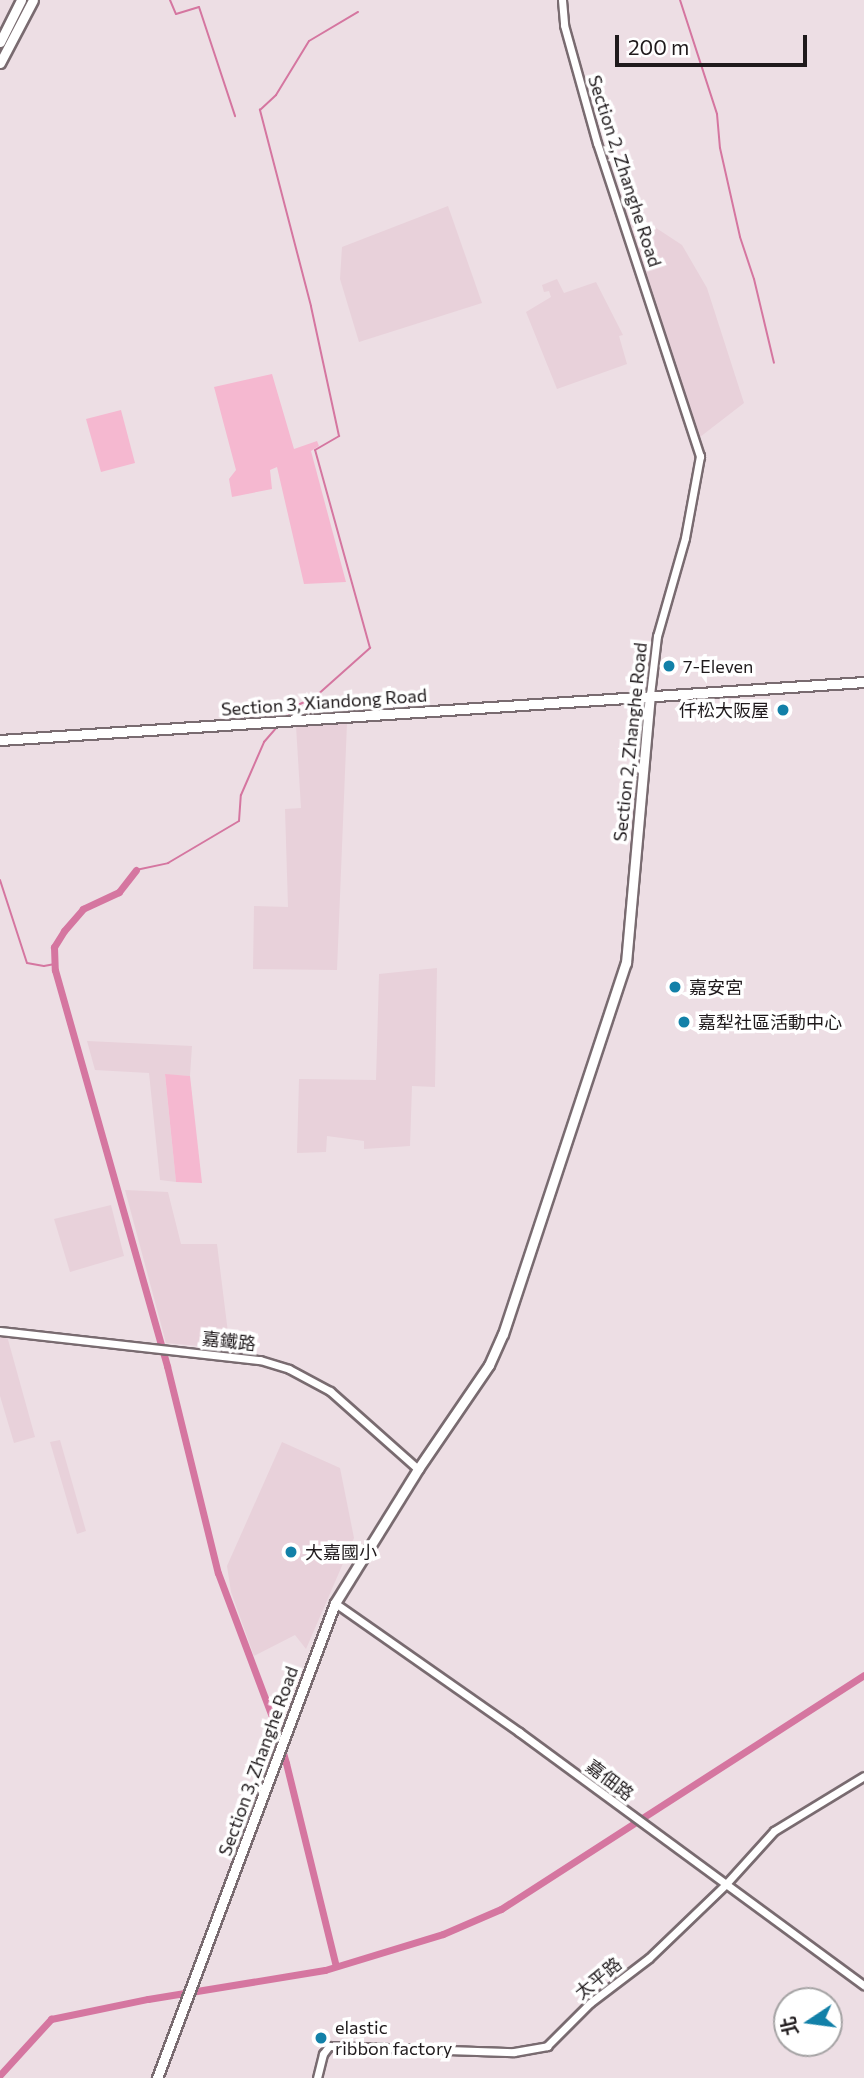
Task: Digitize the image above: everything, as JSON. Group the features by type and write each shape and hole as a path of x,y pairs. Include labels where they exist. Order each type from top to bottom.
{"main road":[{"path":"0,42 21,0"},
{"path":"0,63 33,0"},
{"name":"Section 3, Xiandong Road","path":"0,740 864,682"},
{"name":"Section 2, Zhanghe Road","path":"418,1469 489,1365 503,1334 626,963 650,695"},
{"name":"Section 3, Zhanghe Road","path":"157,2078 335,1602 418,1469"}],"street":[{"name":"Section 2, Zhanghe Road","path":"562,0 564,25 597,143 699,456 685,538 657,635 650,695"},
{"name":"嘉鐵路","path":"0,1331 260,1360 314,1380 418,1469"},
{"name":"嘉佃路","path":"335,1602 519,1732 864,1985"},
{"name":"太平路","path":"317,2078 323,2054 329,2046 514,2052 547,2046 590,2003 649,1958 725,1885 774,1830 864,1776"}],"shaded area":[{"path":"618,194 622,194 628,205 647,222 682,245 707,288 744,403 700,437"},
{"path":"448,206 482,303 359,342 340,279 342,247"},
{"path":"557,279 564,293 596,282 623,335 619,336 627,364 557,389 526,312 551,297 549,291 544,292 542,285"},
{"path":"272,374 294,449 317,441 319,446 311,451 346,582 304,584 277,467 270,470 272,489 232,497 229,479 236,470 214,387"},
{"path":"121,410 135,463 101,472 86,419"},
{"path":"347,723 337,970 253,969 254,906 288,907 285,809 301,808 296,726"},
{"path":"437,968 435,1087 412,1086 410,1146 364,1149 364,1141 327,1136 326,1152 297,1153 299,1079 376,1080 379,974"},
{"path":"87,1041 192,1046 190,1076 165,1075 176,1182 160,1180 149,1073 95,1070"},
{"path":"165,1074 190,1076 202,1183 176,1182"},
{"path":"125,1190 168,1192 181,1244 217,1244 230,1349 166,1343"},
{"path":"111,1205 124,1256 70,1272 54,1219"},
{"path":"0,1336 7,1336 35,1437 14,1443 0,1396"},
{"path":"60,1440 86,1531 77,1534 50,1442"},
{"name":"大嘉國小","path":"282,1442 340,1468 354,1538 306,1649 295,1635 254,1656 231,1592 227,1566"}],"waterway":[{"path":"170,0 176,14 199,7 235,116"},
{"path":"680,0 717,114 720,148 740,237 754,279 774,363"},
{"path":"288,716 300,704 315,697 370,648 315,450 339,436 311,306 260,110 276,95 309,41 358,12"},
{"path":"136,870 168,863 239,821 241,795 264,742 279,725"},
{"path":"136,870 119,892 83,909 64,931 54,947 55,970 167,1366 218,1573 274,1722 286,1763 336,1966"},
{"path":"0,880 27,963 44,966 55,964"},
{"path":"0,2075 51,2019 148,1999 325,1970 443,1934 501,1909 864,1675"}],"place":[{"name":"7-Eleven","path":"669,666"},
{"name":"仟松大阪屋","path":"783,710"},
{"name":"嘉安宮","path":"675,987"},
{"name":"嘉犁社區活動中心","path":"684,1022"},
{"name":"大嘉國小","path":"291,1552"},
{"name":"elastic ribbon factory","path":"321,2038"}]}
